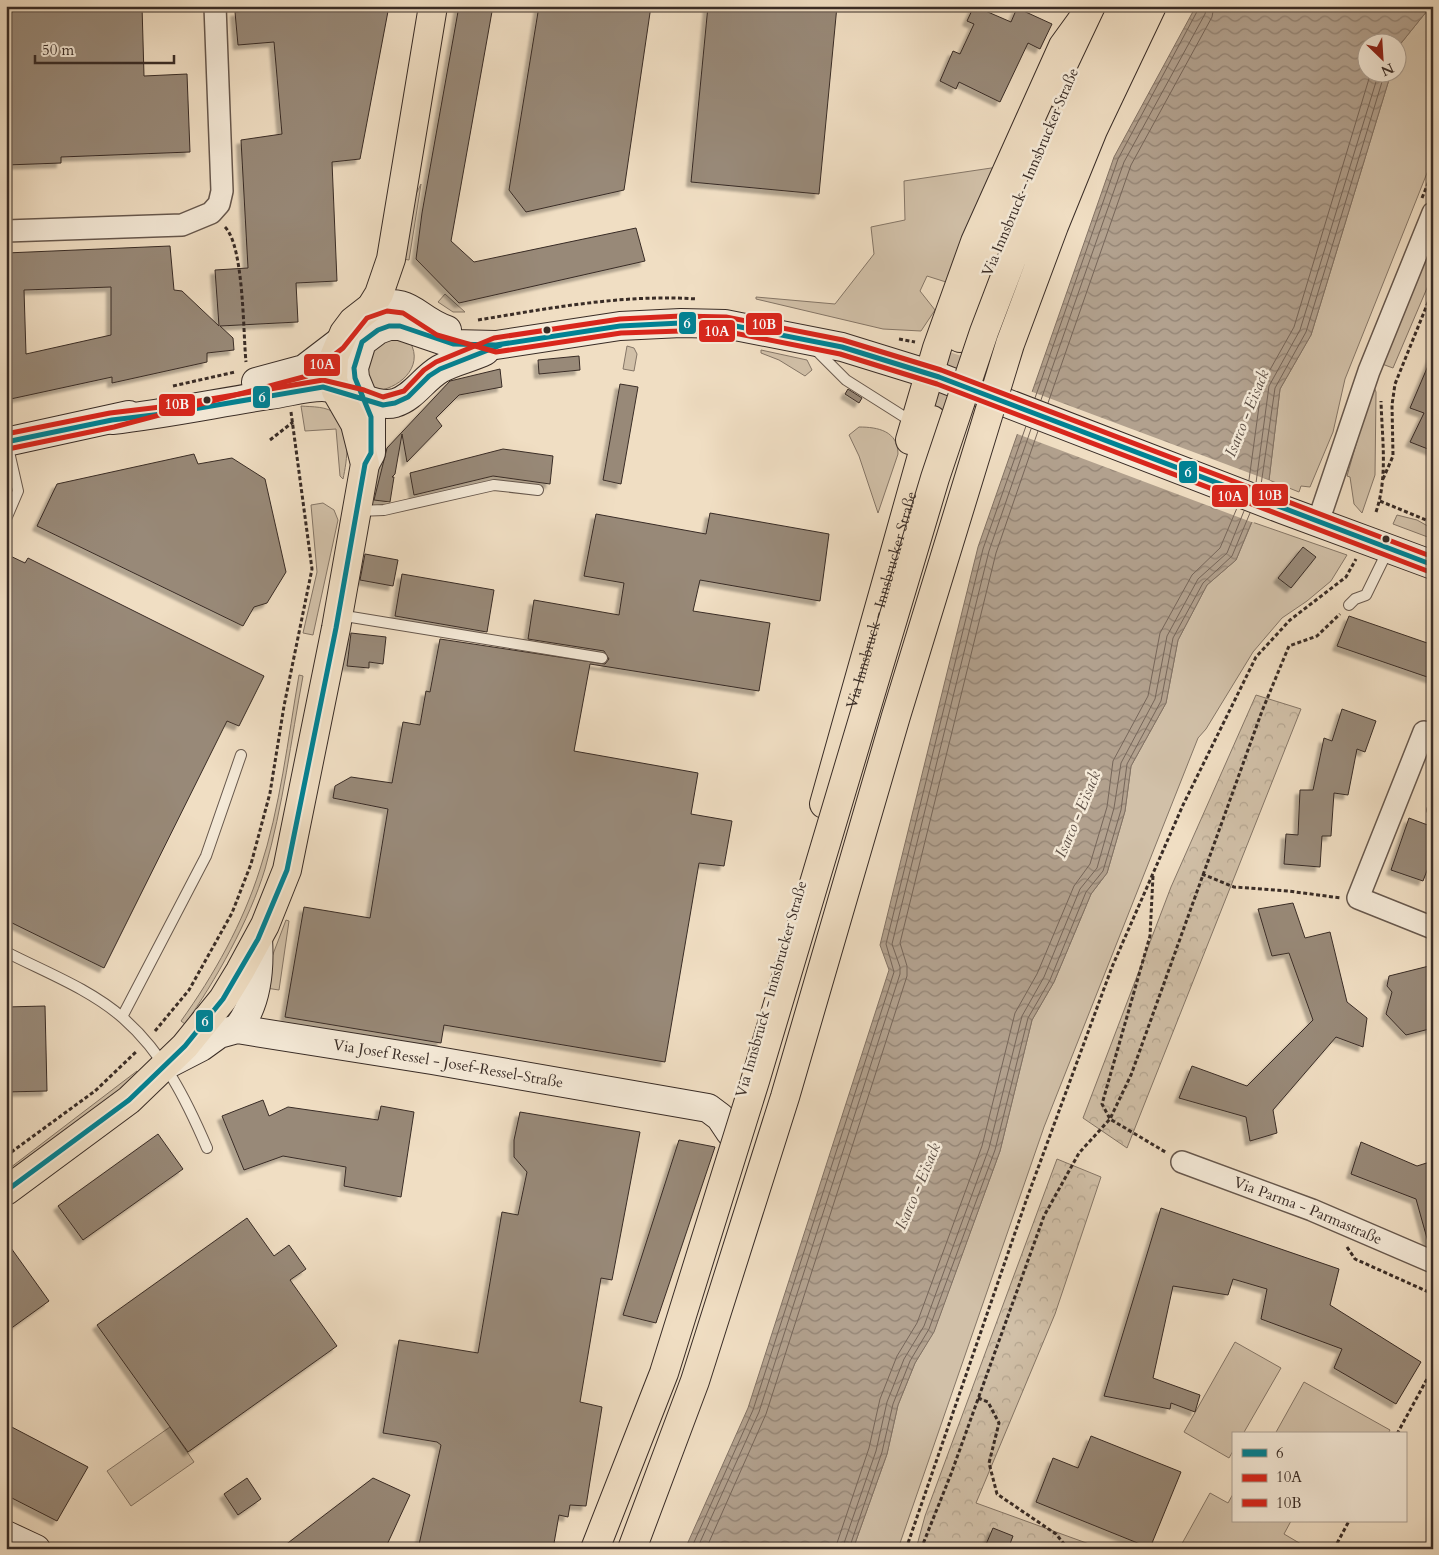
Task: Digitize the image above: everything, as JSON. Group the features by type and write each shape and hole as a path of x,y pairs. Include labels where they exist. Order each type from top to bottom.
{"main road":[{"path":"7,442 112,420 304,369 338,343 353,321 371,307 379,294 395,246 433,6"},
{"path":"595,1549 667,1364 752,1091 935,478 984,332 1027,219 1070,118 1123,6"},
{"path":"632,1549 695,1381 776,1126 962,494 1010,344 1054,226 1093,130 1152,6"},
{"path":"923,422 929,374 975,242 1063,46 1094,7"},
{"name":"Via Innsbruck - Innsbrucker Straße","path":"960,338 1094,7"},
{"path":"371,307 387,302 406,306 440,328 496,346"},
{"path":"112,420 176,422 291,411 324,398 335,402 349,400 383,405 395,403 408,397 440,368 496,346 566,333 649,324 725,324 842,347 929,374 1433,565"},
{"path":"349,400 355,378 356,358 362,342 378,330 389,326 400,326 453,344 496,346"},
{"path":"6,1191 129,1100 202,1027 222,999 258,939 287,870 338,615 365,464 349,400 332,368 338,343"},
{"path":"112,420 170,413 234,400 323,387 349,400"},
{"name":"Via Innsbruck - Innsbrucker Straße","path":"585,1549 643,1410 752,1059 871,637 865,616 923,422"},
{"path":"165,1066 201,1048 219,1034 237,1029 250,1010 260,965 258,939"},
{"name":"Via Josef Ressel - Josef-Ressel-Straße","path":"237,1029 432,1060 708,1108 720,1117 730,1132"},
{"path":"6,1535 36,1549"}],"street":[{"path":"6,231 182,225 211,213 219,204 222,190 215,6"},
{"path":"1318,522 1368,371 1433,213"},
{"path":"1424,732 1358,898 1433,928"},
{"name":"Via Parma - Parmastraße","path":"1182,1162 1312,1210 1433,1262"}],"lane":[{"path":"803,338 846,380 923,422"},
{"path":"6,519 18,491 7,442"},
{"path":"357,511 384,510 494,485 538,490"},
{"path":"1349,605 1355,598 1366,595 1388,549"},
{"path":"338,615 602,658"},
{"path":"122,1017 206,856 241,755"},
{"path":"6,952 94,998 122,1017 147,1042 186,1098 207,1148"}],"path":[{"path":"211,213 228,230 238,253 246,370"},
{"path":"1382,479 1393,456 1392,405 1395,384 1433,290"},
{"path":"476,320 562,305"},
{"path":"1376,512 1380,501 1382,479 1381,398"},
{"path":"270,440 291,411"},
{"path":"6,1156 95,1091 147,1042 188,990 232,913 251,864 270,793 284,706 312,569 291,411"},
{"path":"1380,501 1433,522"},
{"path":"906,1549 1027,1198 1112,967 1182,805 1256,657 1290,620 1346,577 1357,558"},
{"path":"921,1549 1044,1216 1080,1154 1110,1119 1131,1074 1262,711 1289,646 1317,636 1349,605"},
{"path":"1153,873 1150,936 1102,1104 1110,1119 1182,1162"},
{"path":"1202,874 1234,887 1358,898"},
{"path":"1345,1243 1355,1259 1433,1294"},
{"path":"1398,1432 1433,1368"},
{"path":"978,1398 988,1402 999,1423 988,1463 997,1494 1056,1534 1066,1548"},
{"path":"1334,1549 1348,1522"}],"green space":[{"path":"1431,6 1433,158 1345,379 1333,432 1310,487 1301,486 1299,492 1269,480 1280,389 1311,335 1388,82 1406,82 1406,37"},
{"path":"998,167 946,282 927,276 920,291 935,310 921,331 883,329 756,299 756,297 835,304 874,254 871,227 905,220 904,181"},
{"path":"421,184 409,260 403,259 416,194"},
{"path":"1433,237 1433,274 1393,368 1382,364"},
{"path":"445,294 465,312 453,312 438,302"},
{"path":"388,337 410,342 414,352 414,360 411,369 399,382 383,390 374,391 363,376 367,355"},
{"path":"627,346 634,348 637,354 634,371 623,369"},
{"path":"761,350 807,360 812,370 805,376 779,360 761,353"},
{"path":"1373,385 1376,392 1375,475 1362,513 1354,504 1350,477 1347,476"},
{"path":"301,406 319,407 332,411 341,420 347,445 343,479 340,476 336,429 305,431"},
{"path":"859,427 880,429 886,432 895,440 897,446 898,454 878,513 859,456 849,435"},
{"path":"323,503 334,510 338,520 313,635 303,633 317,572 311,505"},
{"path":"1397,515 1417,520 1433,529 1433,539 1393,524"},
{"path":"1252,522 1347,555 1331,581 1282,618 1253,652 1206,729 1198,738 1044,1127 898,1549 853,1549 887,1454 898,1405 915,1363 934,1331 1000,1151 1032,1020 1054,982 1091,894 1107,873 1125,811 1131,766 1166,703 1178,640 1207,585 1236,560"},
{"path":"299,675 303,676 286,773 265,869 231,950 185,1024 181,1021 216,967 236,929 260,869 278,798"},
{"path":"1256,695 1301,709 1127,1148 1083,1118 1171,887"},
{"path":"286,920 289,921 279,990 266,988 267,970"},
{"path":"137,1071 139,1075 6,1176 6,1171"},
{"path":"1057,1159 1101,1177 1055,1314 976,1503 1103,1549 916,1549 925,1516"},
{"path":"1235,1342 1281,1368 1244,1432 1232,1432 1232,1453 1229,1458 1184,1432"},
{"path":"1304,1382 1390,1430 1389,1432 1276,1432"},
{"path":"170,1427 194,1462 131,1506 107,1471"},
{"path":"1210,1493 1228,1503 1232,1496 1232,1522 1290,1522 1284,1534 1301,1544 1298,1549 1179,1549"}],"water":[{"name":"Isarco - Eisack","path":"1196,6 1431,6 1406,37 1406,32 1356,32 1356,82 1388,82 1311,335 1280,389 1269,480 1236,560 1207,585 1178,640 1166,703 1131,766 1125,811 1107,873 1091,894 1054,982 1032,1020 1000,1151 934,1332 915,1363 898,1405 887,1454 853,1549 685,1549 748,1408 889,970 880,945 978,547 1114,157"}],"pier":[{"path":"1030,391 1271,481 1254,523 1015,433"}],"building":[{"path":"6,6 142,6 144,76 187,74 190,152 61,157 61,163 6,165"},
{"path":"269,6 389,6 360,159 332,162 337,281 296,283 298,322 220,326 233,338 234,350 207,353 207,362 112,383 112,377 6,400 6,359 9,358 6,253 170,246 174,290 182,291 219,326 215,270 248,268 241,140 282,134 274,42 238,45 235,12 269,9","holes":["111,287 111,335 26,354 24,290"]},
{"path":"459,6 493,6 451,241 474,262 636,228 645,261 459,303 416,259 422,213"},
{"path":"539,6 651,6 624,190 526,212 509,190"},
{"path":"708,6 837,6 819,194 691,182"},
{"path":"974,6 1011,22 1017,8 1052,24 1040,49 1028,43 1000,102 959,82 956,89 940,81 953,51 960,54 974,24 967,21"},
{"path":"1433,354 1433,451 1410,442 1424,413 1410,408"},
{"path":"579,356 580,370 539,374 538,360"},
{"path":"500,369 502,387 459,395 436,418 442,426 407,462 402,434 395,474 392,477 394,477 390,502 374,500 387,448 450,381"},
{"path":"620,384 638,387 621,484 603,480"},
{"path":"848,389 862,398 859,403 845,394"},
{"path":"503,449 553,456 550,484 493,476 414,495 410,473"},
{"path":"194,454 198,464 232,458 265,479 286,572 267,603 254,607 243,626 37,526 57,484"},
{"path":"710,513 829,534 820,601 700,580 693,611 770,623 759,691 590,664 574,751 698,773 691,814 732,821 724,866 699,863 665,1062 444,1025 441,1043 285,1017 304,907 370,918 388,809 333,798 335,786 351,777 392,783 403,722 420,725 426,691 430,692 440,639 605,664 609,659 604,651 528,639 534,600 619,615 624,583 584,576 596,514 706,534"},
{"path":"1303,547 1316,557 1291,588 1278,578"},
{"path":"6,554 25,563 28,558 264,676 239,726 227,721 104,968 6,920"},
{"path":"365,554 398,560 393,586 360,580"},
{"path":"402,574 494,590 487,632 395,616"},
{"path":"1349,616 1433,645 1433,679 1337,646"},
{"path":"351,633 386,637 383,664 369,662 369,668 347,666"},
{"path":"1342,709 1376,721 1365,752 1357,749 1348,795 1334,793 1331,836 1322,836 1320,867 1284,864 1286,834 1298,835 1300,790 1313,790 1324,738 1332,741"},
{"path":"1409,818 1433,827 1433,855 1423,881 1391,870"},
{"path":"1293,903 1305,938 1330,932 1347,1002 1367,1018 1363,1047 1336,1037 1273,1110 1277,1133 1250,1141 1246,1117 1179,1098 1192,1066 1247,1086 1313,1020 1289,953 1272,956 1258,909"},
{"path":"1433,965 1433,1028 1406,1035 1386,1014 1392,992 1387,986 1389,976"},
{"path":"45,1006 47,1091 6,1092 6,1007"},
{"path":"263,1100 269,1116 288,1107 378,1120 381,1106 414,1112 401,1197 344,1186 346,1167 283,1156 244,1170 222,1116"},
{"path":"520,1112 640,1132 612,1280 601,1278 580,1402 602,1407 586,1506 570,1505 568,1517 559,1515 553,1549 525,1549 488,1544 487,1549 418,1549 441,1445 437,1442 383,1433 399,1340 478,1353 502,1212 518,1215 527,1172 514,1157 514,1140"},
{"path":"158,1134 183,1169 83,1240 58,1206"},
{"path":"679,1140 715,1147 656,1323 623,1315"},
{"path":"1361,1142 1417,1166 1433,1161 1433,1242 1428,1242 1416,1199 1351,1174"},
{"path":"1161,1208 1339,1269 1330,1305 1421,1362 1396,1404 1334,1368 1342,1349 1261,1319 1267,1289 1233,1279 1228,1295 1173,1286 1153,1378 1200,1395 1195,1412 1171,1403 1170,1409 1104,1396"},
{"path":"247,1218 274,1256 289,1245 306,1269 290,1280 337,1346 188,1452 97,1325"},
{"path":"6,1241 49,1301 6,1332"},
{"path":"6,1424 88,1467 57,1521 6,1495"},
{"path":"1091,1436 1181,1472 1150,1548 1036,1502 1053,1458 1078,1468"},
{"path":"247,1478 261,1499 238,1515 224,1494"},
{"path":"373,1478 410,1495 385,1549 280,1549"},
{"path":"993,1528 1013,1536 1008,1549 984,1549"}],"tunnel":[{"path":"932,420 960,338"}],"transit line":[{"name":"10A","path":"8,449 114,427 307,376 343,348 367,318 387,311 403,313 437,335 496,352 621,333 724,331 840,354 937,384 1430,572"},
{"name":"10B","path":"6,434 110,413 169,406 323,380 364,390 383,397 404,391 424,370 436,362 494,338 620,319 681,316 726,317 843,340 941,370 1433,557"},
{"name":"6","path":"6,1191 129,1100 185,1046 223,999 258,939 287,870 336,628 365,464 371,453 371,417 355,378 354,368 362,342 378,330 389,326 400,326 453,344 496,345 620,326 681,323 725,324 842,347 939,377 1433,565"},
{"name":"6","path":"6,442 112,420 170,413 323,387 383,405 395,403 408,397 429,376 440,369 501,345"}]}
